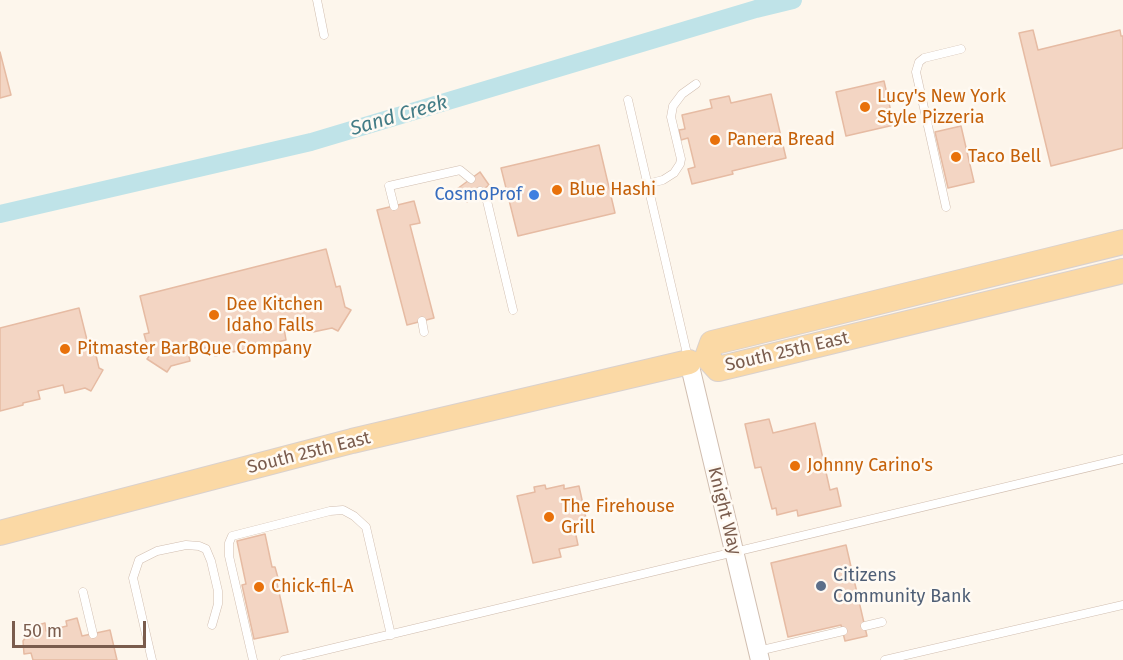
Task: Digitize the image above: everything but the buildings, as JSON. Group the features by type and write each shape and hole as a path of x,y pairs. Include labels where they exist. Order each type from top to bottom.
{"main road":[{"name":"South 25th East","path":"1120,242 712,343 707,357 718,369 1123,270"},
{"path":"1120,242 1123,270"},
{"name":"South 25th East","path":"0,533 352,441 689,362"}],"street":[{"name":"Knight Way","path":"689,362 759,655"}],"lane":[{"path":"317,0 324,35"},
{"path":"946,207 916,72 919,63 924,58 961,49"},
{"path":"647,184 663,180 680,164 681,159 671,117 673,106 682,94 696,84"},
{"path":"628,100 689,362"},
{"path":"394,206 389,186 460,170 471,179"},
{"path":"480,191 488,201 513,310"},
{"path":"422,321 424,332"},
{"path":"284,660 1123,459"},
{"path":"254,660 229,556 229,543 232,536 330,511 343,510 366,527 391,635"},
{"path":"152,660 134,578 138,560 157,551 186,545 206,549 218,591 218,604 212,625"},
{"path":"83,592 93,634"},
{"path":"885,660 1123,604"},
{"path":"865,626 882,622"},
{"path":"759,655 843,631"}],"waterway":[{"name":"Sand Creek","path":"0,214 311,142 756,9 793,0"}],"place":[{"name":"Lucy's New York Style Pizzeria","path":"865,107"},
{"name":"Panera Bread","path":"715,140"},
{"name":"Taco Bell","path":"956,157"},
{"name":"Blue Hashi","path":"557,190"},
{"name":"CosmoProf","path":"534,195"},
{"name":"Dee Kitchen Idaho Falls","path":"214,315"},
{"name":"Pitmaster BarBQue Company","path":"65,349"},
{"name":"Johnny Carino's","path":"795,466"},
{"name":"The Firehouse Grill","path":"549,517"},
{"name":"Citizens Community Bank","path":"821,586"},
{"name":"Chick-fil-A","path":"259,587"}]}
